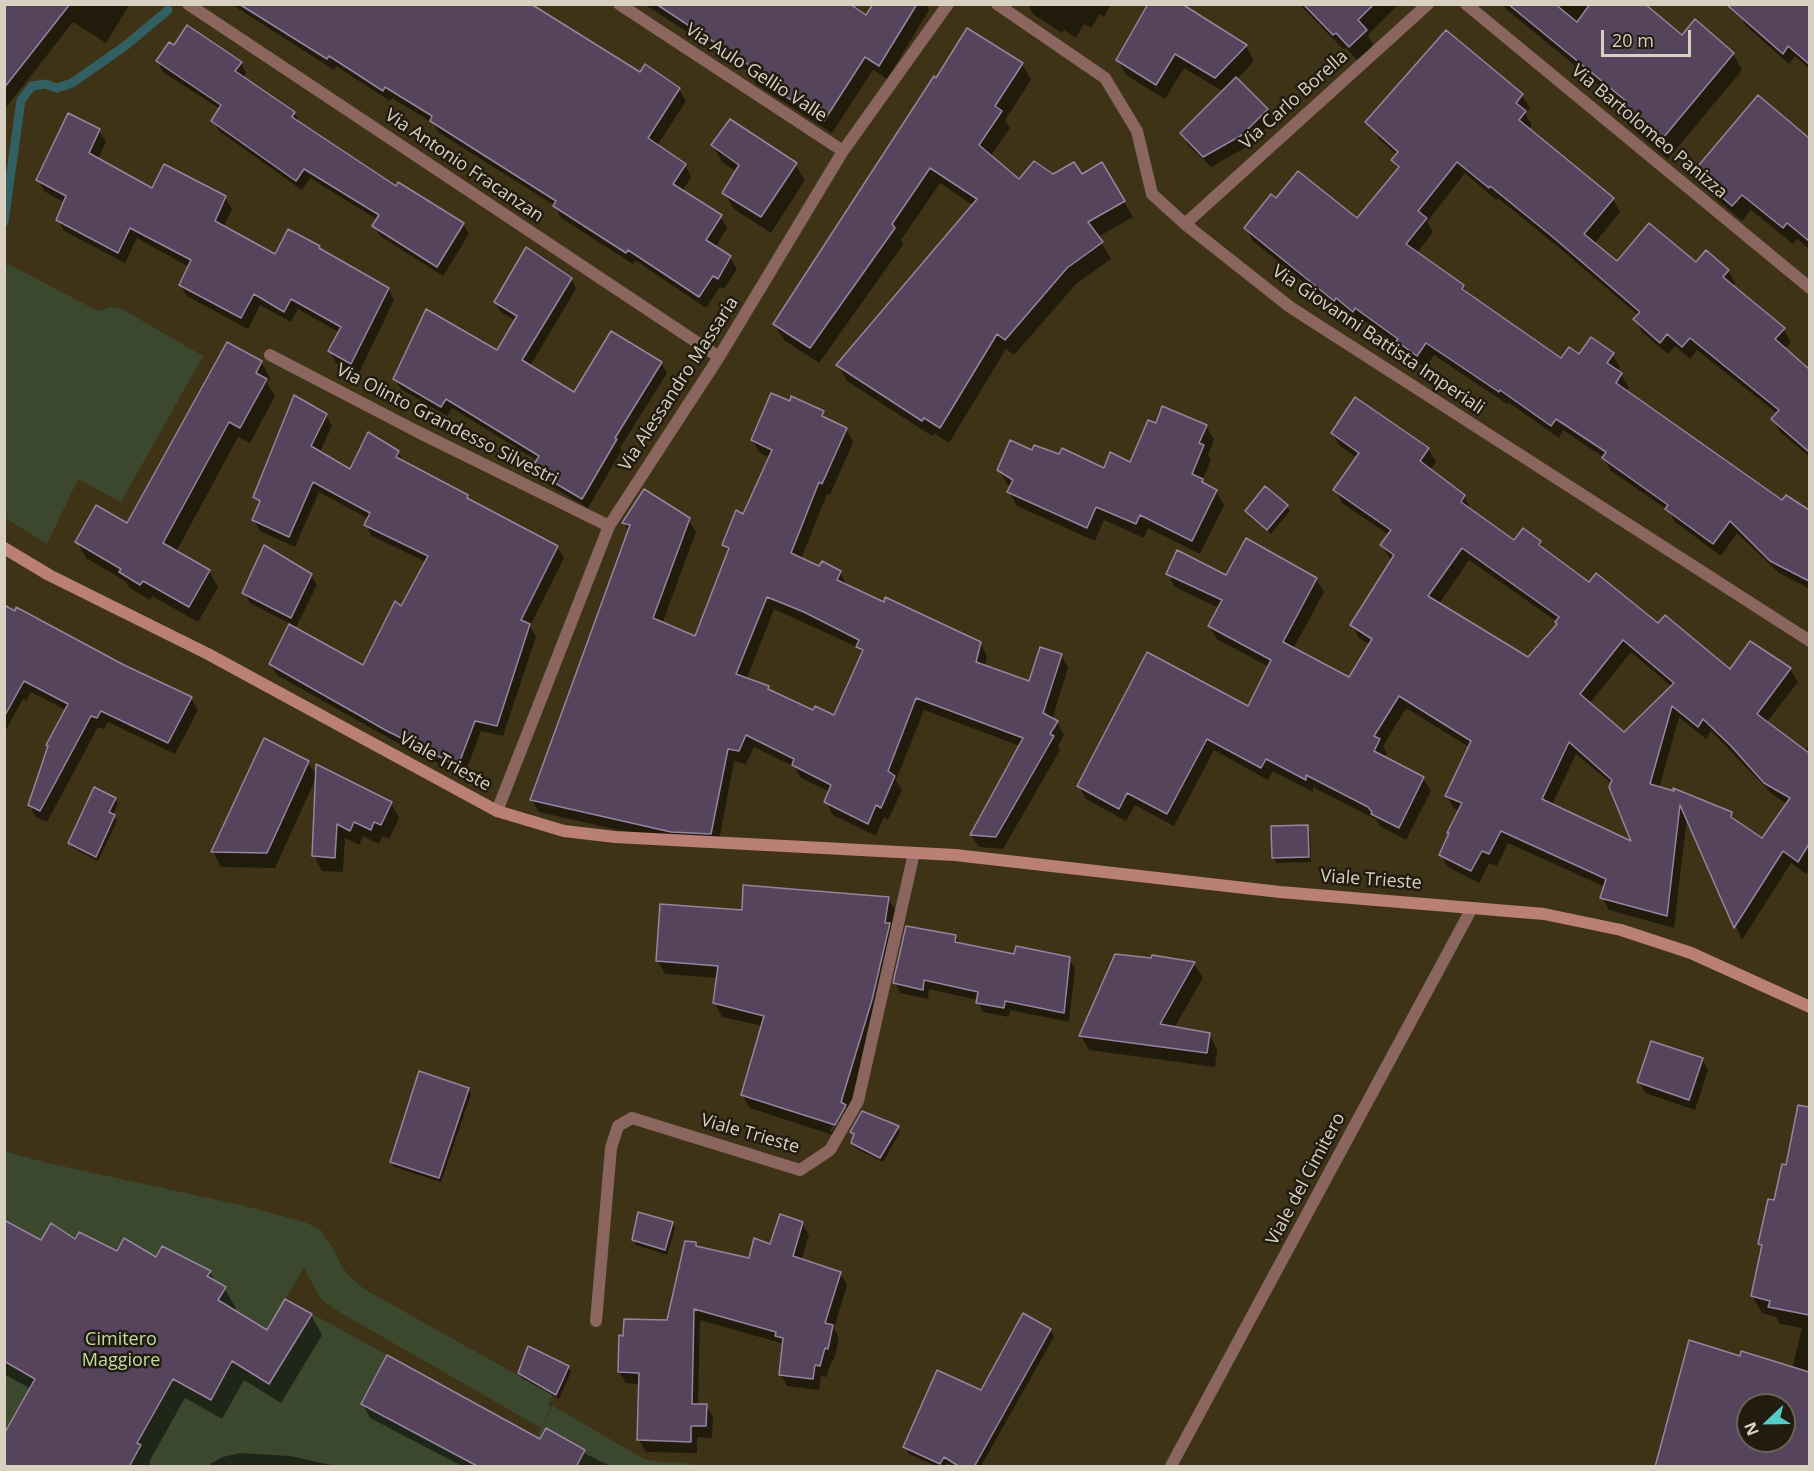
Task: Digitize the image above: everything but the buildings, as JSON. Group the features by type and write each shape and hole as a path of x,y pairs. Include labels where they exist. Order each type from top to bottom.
{"main road":[{"name":"Viale Trieste","path":"4,548 50,575 208,654 497,812 564,831 615,837 955,855 1280,892 1544,914 1621,930 1691,953 1809,1007"}],"street":[{"name":"Via Antonio Fracanzan","path":"188,4 719,357"},
{"name":"Via Aulo Gellio Valle","path":"619,4 843,152"},
{"name":"Via Alessandro Massaria","path":"497,812 609,526 719,357 843,152 948,4"},
{"name":"Via Giovanni Battista Imperiali","path":"997,4 1105,78 1137,131 1152,194 1185,224 1290,307 1809,641"},
{"name":"Via Carlo Borella","path":"1185,224 1428,4"},
{"name":"Via Bartolomeo Panizza","path":"1466,4 1809,288"},
{"name":"Via Olinto Grandesso Silvestri","path":"270,355 417,432 609,526"},
{"name":"Viale Trieste","path":"596,1321 611,1148 618,1125 632,1118 800,1170 830,1150 858,1101 914,853"},
{"name":"Viale del Cimitero","path":"1171,1467 1472,908"}],"green space":[{"path":"8,264 98,311 111,307 120,308 203,356 121,502 78,479 47,544 5,518 4,270"},
{"name":"Cimitero Maggiore","path":"4,1151 47,1163 241,1205 304,1222 320,1229 342,1267 364,1289 528,1381 554,1393 548,1406 551,1407 541,1428 336,1310 321,1299 304,1268 285,1299 537,1437 553,1406 644,1459 704,1466 5,1466"}],"waterway":[{"path":"4,222 21,100 32,86 45,84 57,88 72,83 125,46 168,10"}]}
